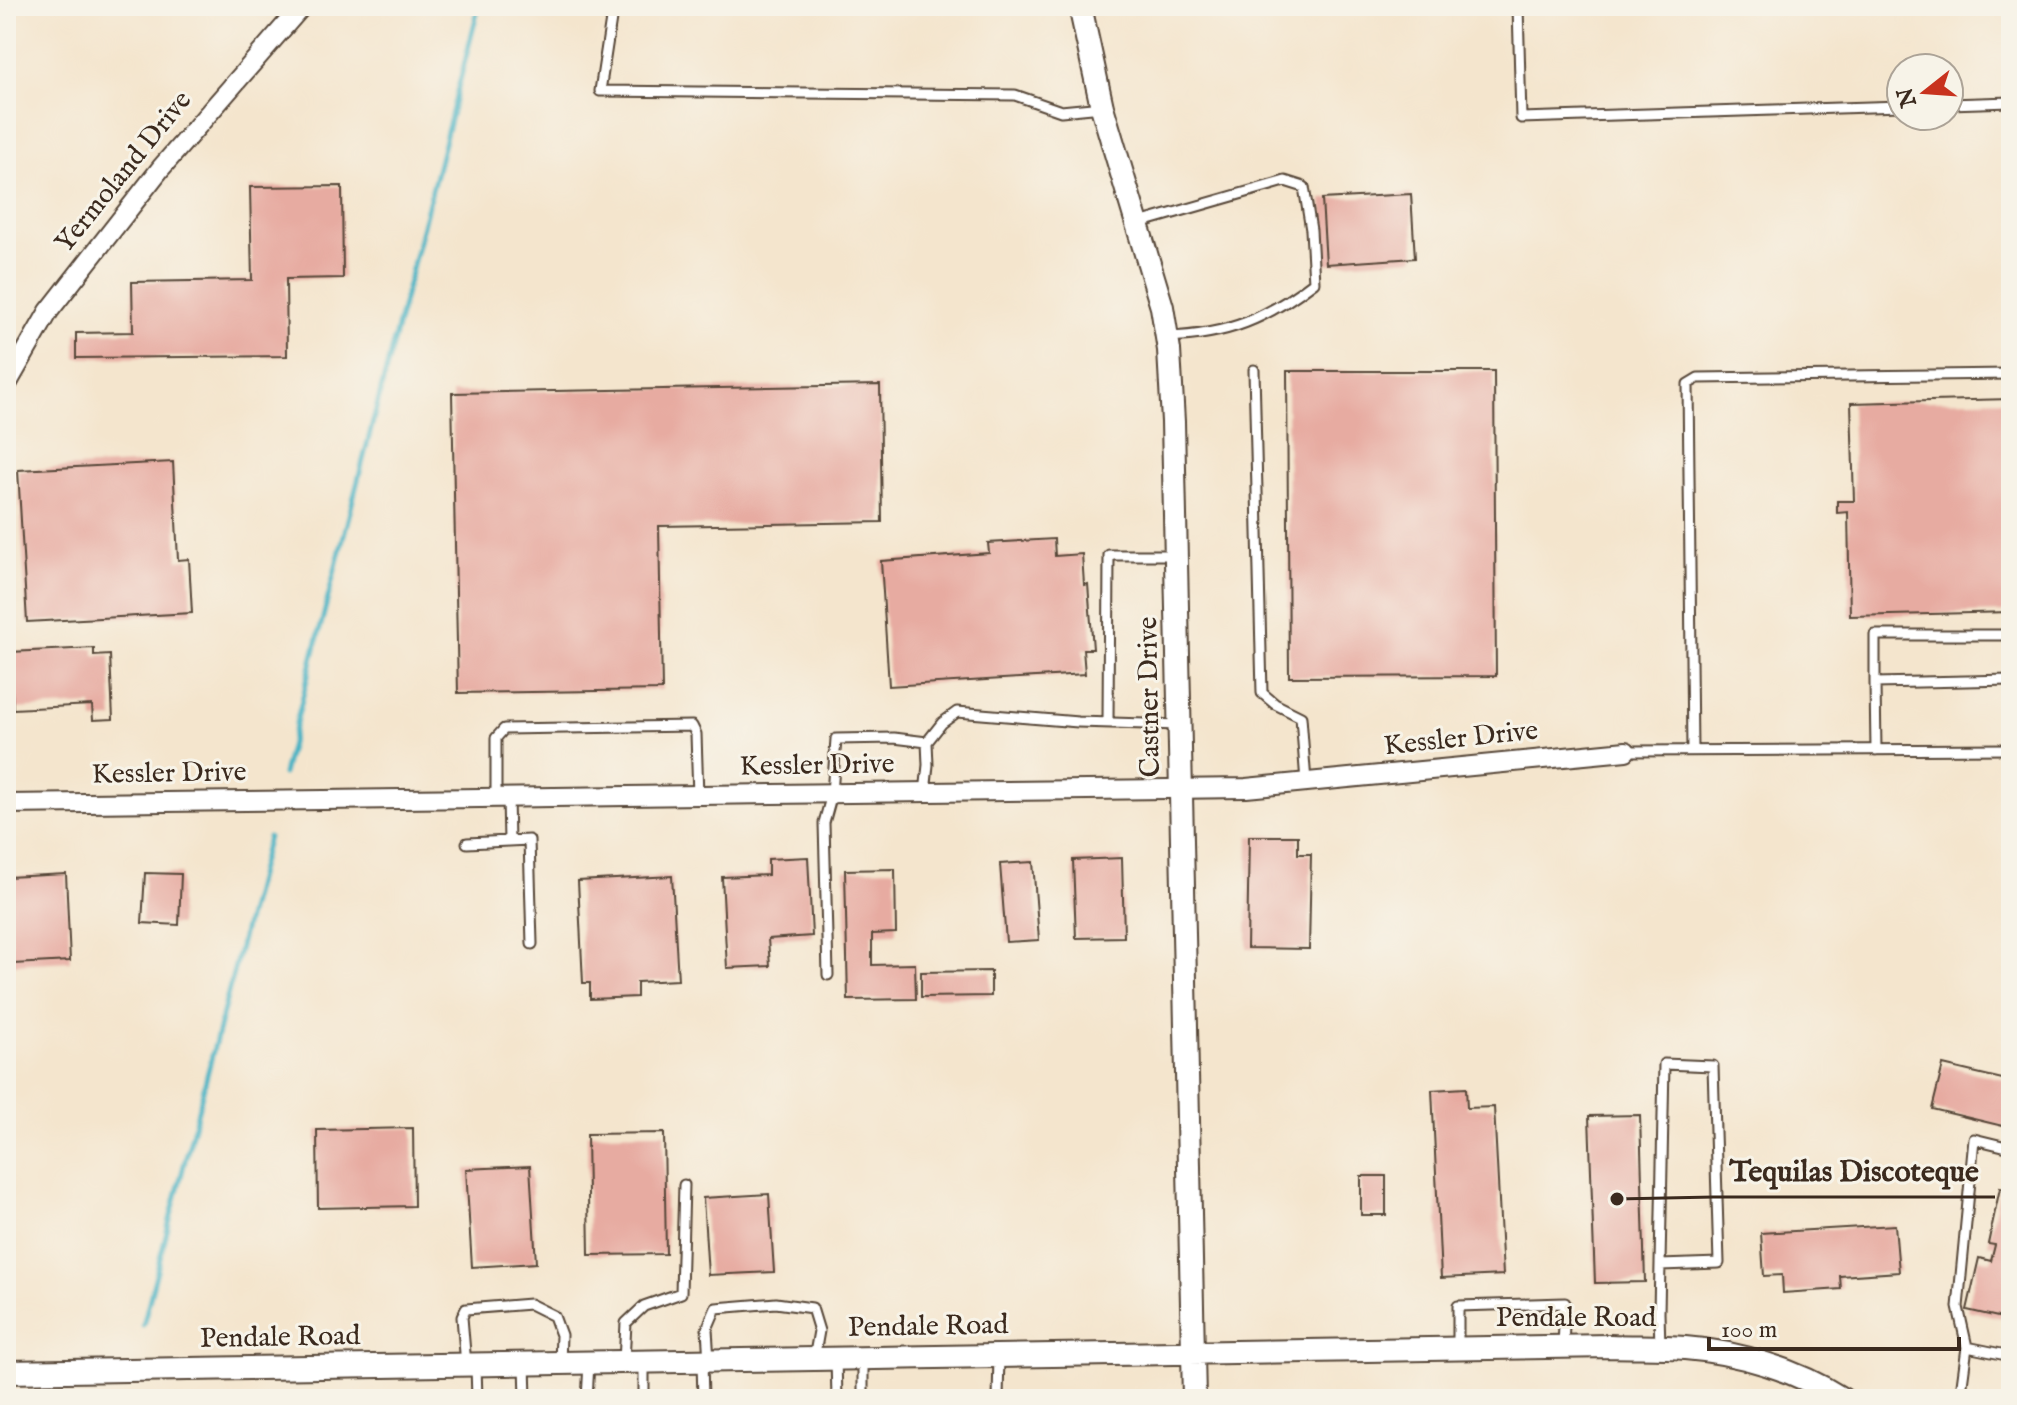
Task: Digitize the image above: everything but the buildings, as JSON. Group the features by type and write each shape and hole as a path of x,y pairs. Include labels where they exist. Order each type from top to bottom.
{"street":[{"name":"Yermoland Drive","path":"6,386 49,311 161,168 302,6"},
{"name":"Castner Drive","path":"1080,6 1102,107 1157,284 1167,337 1173,422 1194,1399"},
{"name":"Kessler Drive","path":"6,804 1246,788 1626,751"},
{"name":"Pendale Road","path":"6,1372 1660,1347 1698,1350 1760,1363 1815,1384 1842,1399"}],"lane":[{"path":"613,6 600,91 1015,95 1061,111 1102,107"},
{"path":"1518,6 1521,118 1885,107"},
{"path":"1965,103 2011,102"},
{"path":"1139,223 1285,181 1304,187 1314,282 1264,317 1203,336 1167,337"},
{"path":"1254,370 1262,693 1275,704 1301,717 1306,782"},
{"path":"1692,750 1688,384 1698,378 2011,374"},
{"path":"1108,723 1109,555 1176,555"},
{"path":"1876,750 1875,635 2005,635"},
{"path":"1875,683 2011,680"},
{"path":"925,793 927,742 942,723 957,712 1180,725"},
{"path":"509,841 496,738 504,729 692,726 696,734 698,796"},
{"path":"828,975 824,823 832,794 836,739 894,738 927,742"},
{"path":"1626,751 2011,749"},
{"path":"467,843 529,840 532,944"},
{"path":"1660,1265 1719,1263 1713,1066 1664,1064 1660,1265 1660,1347"},
{"path":"1960,1399 1967,1347 1958,1307 1974,1139 2011,1148"},
{"path":"644,1399 626,1323 644,1306 681,1293 684,1185"},
{"path":"703,1399 707,1329 716,1308 776,1303 812,1308 837,1399"},
{"path":"1458,1349 1458,1306 1565,1303 1563,1347"},
{"path":"477,1399 462,1317 466,1309 530,1304 554,1316 561,1335 560,1363"},
{"path":"1967,1347 2011,1356"},
{"path":"998,1399 999,1356"},
{"path":"863,1358 863,1399"},
{"path":"587,1399 589,1363"},
{"path":"525,1364 526,1399"}],"waterway":[{"path":"283,774 479,6"},
{"path":"143,1325 268,837"}],"place":[{"name":"Tequilas Discoteque","path":"1617,1199"}]}
